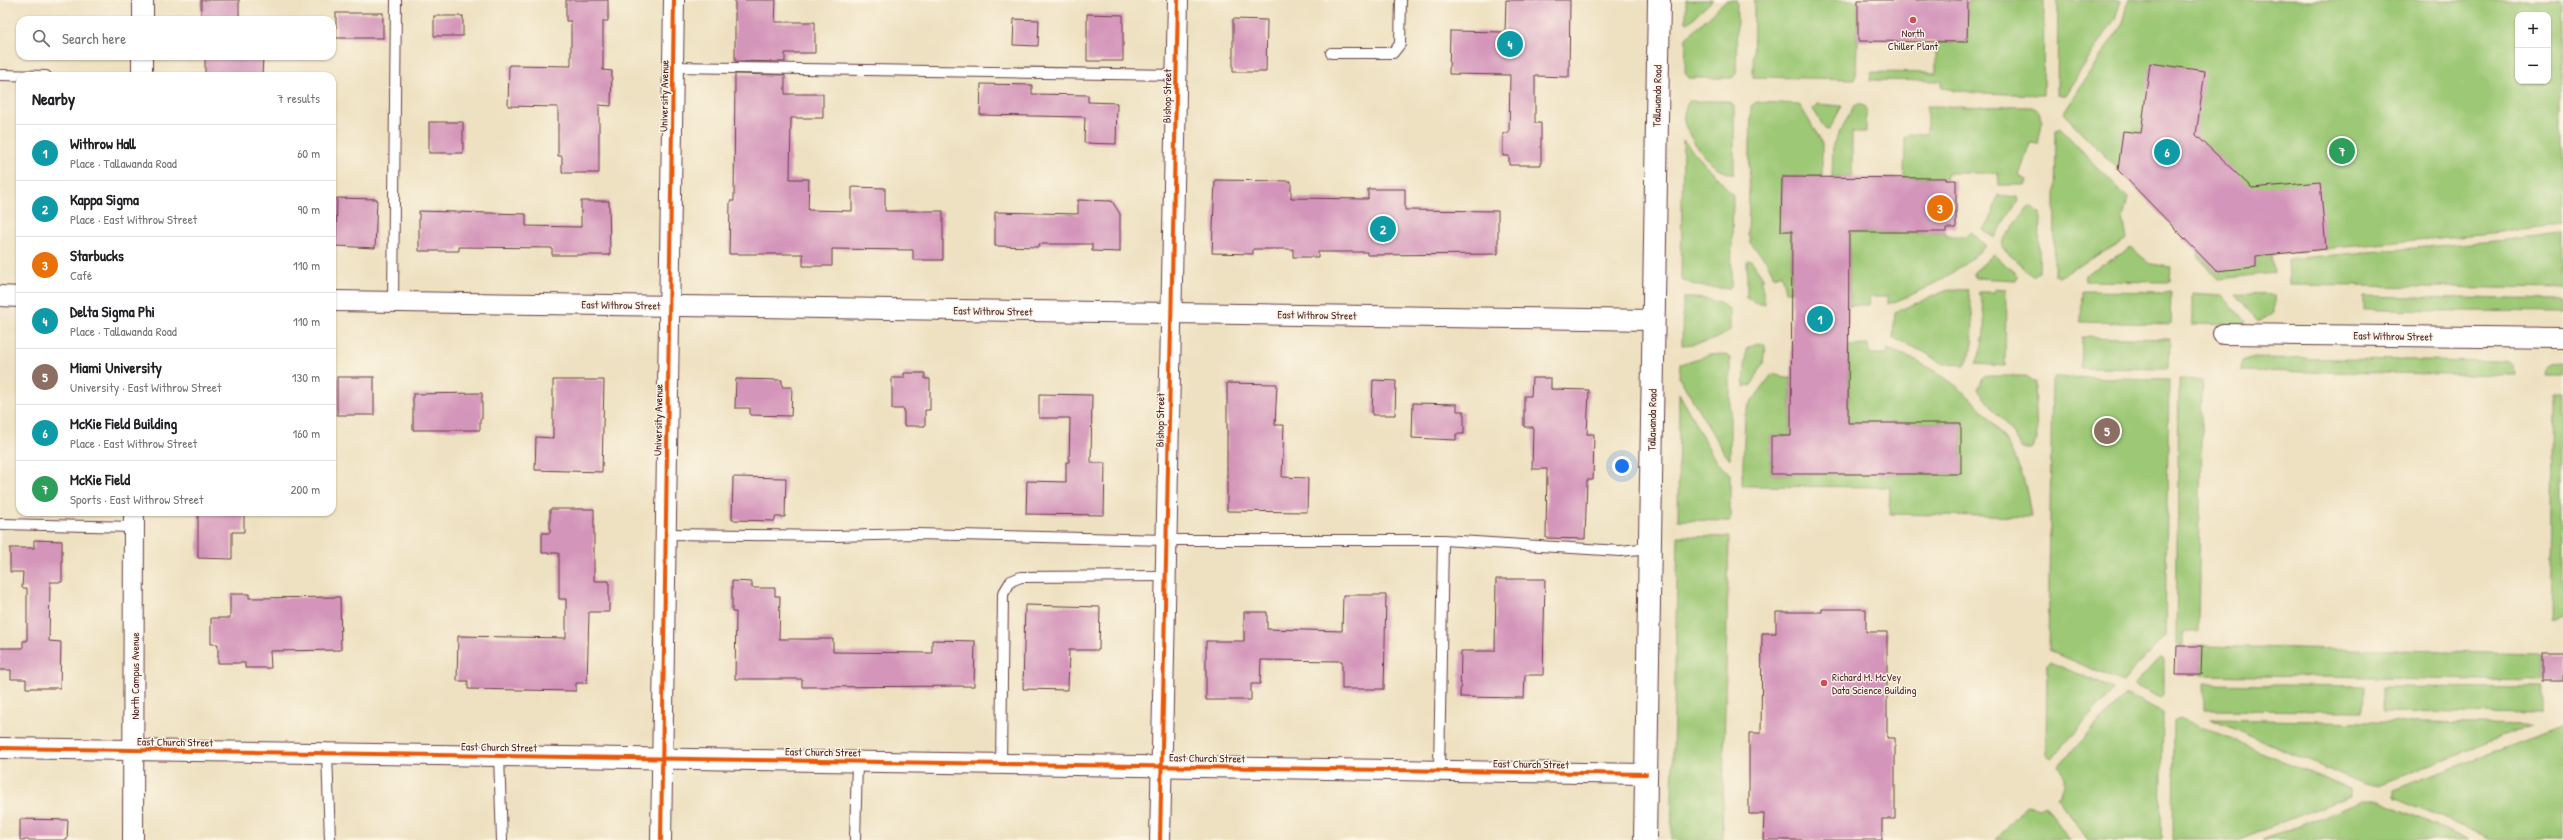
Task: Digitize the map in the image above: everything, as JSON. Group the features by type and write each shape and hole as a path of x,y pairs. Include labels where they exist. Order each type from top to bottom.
{"street":[{"path":"142,16 143,0"},
{"name":"University Avenue","path":"660,840 674,0"},
{"name":"Bishop Street","path":"1160,840 1178,0"},
{"name":"Tallawanda Road","path":"1645,840 1659,0"},
{"path":"142,60 142,72"},
{"path":"0,296 16,297"},
{"name":"East Withrow Street","path":"336,301 1654,320"},
{"name":"East Withrow Street","path":"2223,334 2563,338"},
{"name":"North Campus Avenue","path":"133,840 135,750 134,519"},
{"name":"East Church Street","path":"0,748 1646,774"}],"lane":[{"path":"393,302 396,0"},
{"path":"1330,53 1393,53 1400,44 1401,0"},
{"path":"673,67 1176,75"},
{"path":"0,75 16,75"},
{"path":"0,524 134,519"},
{"path":"666,534 835,536 914,534 1166,540 1443,540 1620,551 1650,548"},
{"path":"1439,771 1443,540"},
{"path":"1001,764 1003,594 1011,581 1021,577 1166,576"},
{"path":"327,753 330,840"},
{"path":"499,756 502,840"},
{"path":"855,840 857,762"}],"green space":[{"path":"1686,0 1713,0 1688,23 1686,22"},
{"path":"1726,0 1736,0 1737,5 1736,74 1732,78 1689,78 1685,73 1686,38"},
{"path":"1754,0 1858,0 1856,79 1753,77"},
{"path":"1968,0 2044,0 2043,95 1977,93 1942,88 1942,81 1870,80 1871,72 1936,73 1936,42 1967,42"},
{"path":"2058,0 2121,0 2115,19 2065,95 2057,95"},
{"path":"2129,0 2563,0 2563,226 2272,254 2274,273 2219,279 2197,256 2199,253 2063,113 2123,23"},
{"path":"1689,101 1727,101 1734,105 1734,173 1727,173 1712,163 1692,139 1685,125 1684,119 1685,110"},
{"path":"1756,102 1799,104 1822,142 1822,177 1782,177 1781,231 1792,231 1791,292 1785,292 1781,273 1774,276 1766,260 1750,243 1750,237 1748,236 1751,106"},
{"path":"1817,104 1842,106 1829,130 1825,129 1813,109"},
{"path":"1859,104 1866,107 1866,132 1852,132 1852,177 1832,177 1833,144 1854,106"},
{"path":"1927,106 2032,107 2039,111 2042,123 2038,144 2030,143 2019,176 2027,180 2025,185 1999,185 1998,173 1946,173 1946,178 1904,178 1905,137 1908,134 1927,134"},
{"path":"2060,128 2128,198 2123,218 2127,239 2059,277 2054,275 2056,130"},
{"path":"1683,140 1733,195 1731,287 1729,289 1698,286 1681,280"},
{"path":"1998,195 2017,197 2018,201 1994,238 1983,229 1990,221"},
{"path":"2028,207 2033,207 2040,213 2039,271 2033,276 2002,248 2003,240"},
{"path":"1849,232 1946,232 1946,236 1965,236 1971,232 1986,246 1963,265 1916,293 1888,304 1888,296 1870,296 1869,305 1849,305"},
{"path":"2563,235 2563,289 2289,285 2288,259"},
{"path":"2131,248 2151,264 2171,267 2170,282 2085,281 2084,275"},
{"path":"1994,254 2018,276 2016,280 1976,278 1973,273"},
{"path":"1751,260 1764,279 1761,279 1765,304 1758,304 1747,298 1747,261"},
{"path":"1950,289 1968,290 1970,299 1973,338 1969,357 1965,365 1944,364 1924,352 1894,339 1893,337 1895,312"},
{"path":"1995,289 2006,290 2005,366 1976,364 1982,347 1984,328 1983,309 1978,292 1995,292"},
{"path":"2082,291 2171,292 2170,324 2081,322"},
{"path":"2192,293 2222,295 2245,322 2245,325 2192,324"},
{"path":"2236,294 2274,295 2274,313 2258,321"},
{"path":"2364,296 2563,300 2563,312 2364,310"},
{"path":"1683,298 1696,298 1720,303 1730,311 1730,331 1708,341 1682,345"},
{"path":"2082,337 2170,339 2169,369 2081,368"},
{"path":"1757,344 1765,344 1763,364 1751,386 1744,387 1746,349"},
{"path":"1868,345 1869,354 1887,354 1887,349 1910,358 1931,369 1951,382 1987,415 2001,434 2013,455 2023,478 2031,517 1889,514 1890,487 1742,486 1745,415 1748,407 1772,374 1791,378 1791,436 1771,436 1771,474 1961,474 1961,423 1848,423 1849,346"},
{"path":"1725,354 1730,358 1730,459 1724,453 1679,377 1680,364 1709,355"},
{"path":"2250,358 2506,361 2514,366 2515,375 2241,371 2242,361"},
{"path":"2563,363 2563,375 2545,375 2546,368 2550,364"},
{"path":"1984,376 2026,376 2035,382 2037,440 2031,449 2022,449 2004,422 1977,389"},
{"path":"2055,377 2169,379 2165,636 2122,682 2048,650 2052,381"},
{"path":"2179,379 2202,380 2198,632 2182,632 2182,646 2176,644"},
{"path":"1679,393 1716,462 1730,474 1730,521 1678,520"},
{"path":"2555,395 2563,395 2563,612 2551,617"},
{"path":"1678,536 1729,537 1722,840 1671,840"},
{"path":"2202,646 2542,653 2542,681 2201,675"},
{"path":"2160,657 2164,659 2164,695 2161,698 2134,685"},
{"path":"2050,662 2111,688 2113,691 2052,758 2046,755 2047,664"},
{"path":"2204,684 2364,686 2363,711 2204,710"},
{"path":"2382,687 2542,688 2542,714 2382,712"},
{"path":"2127,695 2160,710 2163,713 2161,840 2088,840 2057,797 2062,789 2064,781 2063,773 2059,765 2120,700"},
{"path":"2182,719 2350,789 2350,796 2237,840 2173,840 2174,720"},
{"path":"2211,719 2532,725 2379,785 2364,785"},
{"path":"2563,726 2563,840 2494,840 2394,797 2394,790"},
{"path":"2363,801 2380,801 2469,840 2263,840"},
{"path":"2026,805 2039,808 2045,805 2070,840 1996,840"}],"building":[{"path":"201,0 239,0 239,16 201,16"},
{"path":"566,0 608,0 608,21 603,21 603,70 612,71 611,106 599,105 599,173 562,173 562,156 558,156 558,107 508,106 509,65 571,66 571,21 566,21"},
{"path":"735,0 776,0 775,22 815,22 815,53 785,53 785,62 735,61"},
{"path":"1506,0 1570,0 1569,77 1535,76 1535,123 1541,123 1541,165 1509,165 1509,156 1503,156 1503,133 1509,133 1510,75 1449,74 1450,31 1505,32"},
{"name":"North Chiller Plant","path":"1858,0 1968,0 1967,42 1858,41"},
{"path":"336,13 383,13 383,38 336,38"},
{"path":"1087,14 1123,15 1123,61 1087,61"},
{"path":"434,16 463,16 463,36 434,36"},
{"path":"1014,19 1039,20 1038,46 1013,45"},
{"path":"1233,19 1267,20 1266,72 1233,72"},
{"path":"205,60 263,60 262,72 205,72"},
{"path":"2150,63 2205,71 2196,135 2252,188 2320,182 2326,249 2256,256 2256,267 2216,271 2118,170 2123,131 2141,133"},
{"path":"735,74 785,75 785,94 823,94 823,118 791,118 790,179 809,179 808,210 852,211 852,187 885,188 885,211 943,211 943,260 913,260 913,250 832,249 832,266 803,266 803,254 729,254 730,201 734,201"},
{"path":"981,84 1032,85 1032,94 1088,95 1088,102 1117,103 1116,144 1084,143 1085,117 980,115"},
{"path":"429,122 463,122 463,153 429,153"},
{"path":"1782,177 1946,178 1946,180 1956,180 1956,228 1946,228 1946,232 1849,232 1848,423 1961,423 1961,474 1771,474 1771,436 1791,436 1792,231 1781,231"},
{"path":"1215,180 1291,181 1291,198 1368,199 1368,189 1405,189 1405,210 1498,211 1498,254 1367,255 1367,252 1318,252 1318,257 1293,257 1293,249 1253,249 1253,254 1212,253"},
{"path":"337,198 377,199 375,248 336,246"},
{"path":"1078,200 1112,201 1120,214 1120,252 1092,251 1092,244 1039,244 1039,247 995,246 995,212 1078,214"},
{"path":"581,201 609,201 610,255 552,255 552,248 459,247 459,251 419,251 419,211 526,214 526,226 581,227"},
{"path":"904,373 925,373 925,379 930,379 930,410 925,410 925,426 904,426 904,409 892,409 892,378 904,378"},
{"path":"337,377 374,377 374,415 337,415"},
{"path":"1532,378 1551,378 1551,389 1589,390 1587,434 1594,434 1593,480 1587,480 1585,539 1546,538 1547,469 1532,469 1533,427 1524,427 1524,396 1531,396"},
{"path":"736,379 782,380 782,387 792,387 791,416 750,415 750,408 735,408"},
{"path":"553,380 604,380 602,472 535,470 536,437 553,438"},
{"path":"1373,380 1396,381 1395,415 1372,415"},
{"path":"1227,383 1277,384 1275,425 1284,425 1282,477 1308,478 1307,512 1227,511"},
{"path":"482,393 482,419 480,419 480,430 413,430 413,394"},
{"path":"1039,394 1092,395 1091,463 1105,463 1104,515 1026,514 1027,481 1066,482 1066,462 1069,462 1070,418 1039,418"},
{"path":"1413,403 1457,404 1457,411 1464,411 1464,434 1456,434 1456,440 1412,438"},
{"path":"733,477 786,478 785,517 775,517 775,521 732,520"},
{"path":"550,509 594,509 594,581 609,581 609,612 589,612 587,683 576,683 576,691 468,689 468,681 457,681 458,636 566,638 566,599 559,599 559,553 542,553 542,533 550,533"},
{"path":"198,516 244,516 244,532 232,532 232,559 198,558"},
{"path":"34,540 62,541 62,582 50,582 49,641 61,642 60,688 26,688 26,679 11,679 11,670 0,670 0,648 23,648 23,641 27,641 27,588 22,588 23,572 10,572 10,548 34,548"},
{"path":"1496,579 1545,579 1543,675 1525,675 1524,698 1460,697 1461,651 1495,651"},
{"path":"732,581 752,582 752,588 775,588 775,596 780,596 779,639 833,639 833,652 932,653 932,640 975,641 974,686 802,687 802,679 735,679 736,612 732,612"},
{"path":"230,594 249,594 249,598 340,597 341,650 270,651 271,668 245,668 245,663 218,663 218,644 211,644 211,618 230,618"},
{"path":"1343,595 1386,595 1384,689 1342,689 1342,661 1261,660 1260,684 1251,684 1251,700 1206,700 1206,641 1244,641 1244,612 1267,612 1267,629 1342,631"},
{"path":"1025,605 1100,607 1099,650 1069,650 1068,690 1023,689"},
{"name":"Richard M. McVey Data Science Building","path":"1822,609 1866,609 1866,632 1887,632 1887,738 1895,738 1895,819 1882,819 1882,840 1763,840 1764,814 1749,814 1749,733 1761,733 1762,633 1776,633 1776,612 1822,612"},
{"path":"2177,646 2202,646 2201,675 2176,675"},
{"path":"2542,653 2563,653 2563,681 2542,681"},
{"path":"20,819 68,820 67,840 20,840"}],"cycle path":[{"path":"661,840 674,0"},
{"path":"1160,840 1178,0"},
{"path":"0,748 1646,774"}],"place":[{"name":"North Chiller Plant","path":"1913,20"},
{"name":"Delta Sigma Phi","path":"1510,44"},
{"name":"McKie Field","path":"2342,151"},
{"name":"McKie Field Building","path":"2167,152"},
{"name":"Starbucks","path":"1940,208"},
{"name":"Kappa Sigma","path":"1383,229"},
{"name":"Withrow Hall","path":"1820,319"},
{"name":"Miami University","path":"2107,431"},
{"name":"Richard M. McVey Data Science Building","path":"1824,683"}]}
